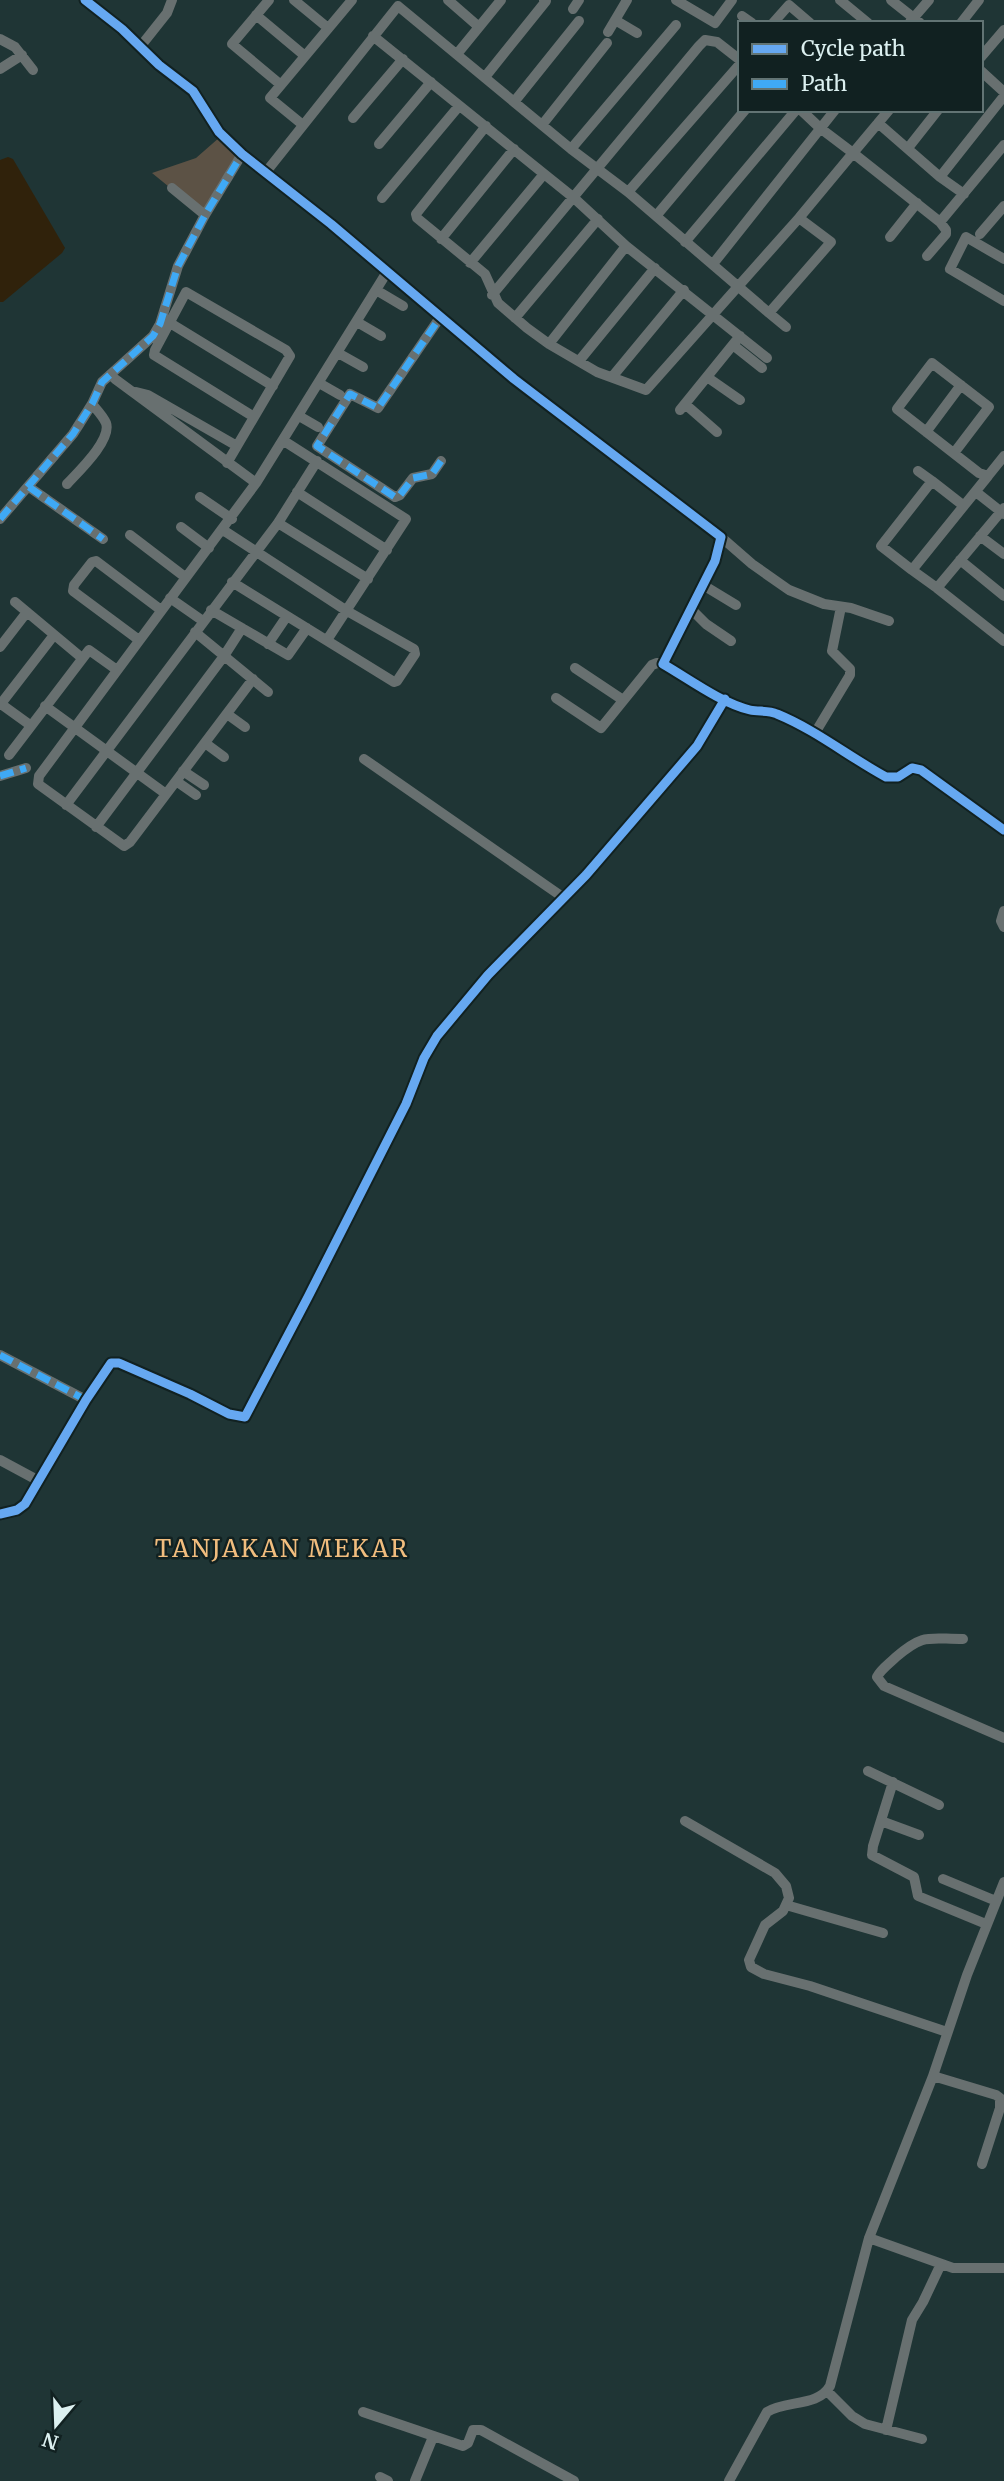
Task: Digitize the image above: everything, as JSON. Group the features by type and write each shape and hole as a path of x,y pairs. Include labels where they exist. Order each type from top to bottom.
{"street":[{"path":"85,0 193,91 219,132 242,154 514,379 722,537 752,564 789,590 824,604 889,621"},
{"path":"140,47 167,13 172,0"},
{"path":"269,0 232,44 281,85"},
{"path":"294,0 328,28"},
{"path":"303,125 270,98 352,0"},
{"path":"448,0 479,27"},
{"path":"457,54 501,0"},
{"path":"485,77 547,1 544,0"},
{"path":"542,125 608,37 627,0"},
{"path":"676,0 715,23 732,0"},
{"path":"840,0 866,21"},
{"path":"891,0 915,21 929,0"},
{"path":"963,21 979,0"},
{"path":"265,172 373,36 394,3 571,149 628,192 786,327"},
{"path":"775,21 789,5 808,21"},
{"path":"256,15 305,56"},
{"path":"742,16 749,21"},
{"path":"615,20 637,33"},
{"path":"514,102 579,21"},
{"path":"571,149 676,25"},
{"path":"983,55 1004,30"},
{"path":"373,36 574,198 626,247 767,358"},
{"path":"0,39 15,47 33,70"},
{"path":"492,295 705,40 717,42 738,60"},
{"path":"0,69 22,55"},
{"path":"353,118 403,59"},
{"path":"628,192 738,64"},
{"path":"940,177 1004,94 983,73"},
{"path":"379,144 431,82"},
{"path":"382,198 459,106"},
{"path":"656,216 743,112"},
{"path":"685,242 794,112"},
{"path":"803,112 940,222 946,234 927,257"},
{"path":"713,264 833,112"},
{"path":"486,127 416,214 419,221 485,274 492,295 498,303 549,344 597,372 642,390 650,388 799,218 887,112"},
{"path":"908,148 936,112"},
{"path":"878,123 940,177 964,194"},
{"path":"940,222 1004,145"},
{"path":"441,239 514,149"},
{"path":"0,519 72,433 92,404 102,382 153,336 160,324 178,266 242,154"},
{"path":"470,263 544,174"},
{"path":"172,188 205,215"},
{"path":"890,237 917,203"},
{"path":"980,234 1003,208"},
{"path":"769,313 831,242 799,218"},
{"path":"515,318 598,219"},
{"path":"992,220 1004,224"},
{"path":"1004,259 966,237 950,269 1004,301"},
{"path":"549,344 626,247"},
{"path":"579,361 655,268"},
{"path":"253,680 130,842 124,846 38,784 38,778 185,577 232,519 284,441 387,272"},
{"path":"376,290 403,306"},
{"path":"611,377 684,290"},
{"path":"227,463 273,386 289,355 286,350 186,292 154,355 254,416"},
{"path":"440,461 432,474 413,478 400,495 394,496 319,449 317,444 349,394 378,408 441,316"},
{"path":"357,322 381,336"},
{"path":"170,323 273,386"},
{"path":"717,432 682,407 740,336"},
{"path":"733,345 762,368"},
{"path":"338,353 363,367"},
{"path":"954,453 989,407 932,363 897,409 926,432 979,472 988,476"},
{"path":"707,376 740,400"},
{"path":"115,379 256,483"},
{"path":"319,383 340,395"},
{"path":"926,432 961,386"},
{"path":"131,392 148,396 237,446"},
{"path":"67,484 94,454 107,431 106,423 92,404"},
{"path":"299,416 318,427"},
{"path":"284,441 405,519 327,640"},
{"path":"912,570 1004,456"},
{"path":"66,805 278,523 317,461"},
{"path":"918,471 964,506"},
{"path":"932,481 881,546 1004,641"},
{"path":"29,487 103,539"},
{"path":"297,492 387,550"},
{"path":"937,588 1003,511 975,492"},
{"path":"200,497 232,519"},
{"path":"278,523 368,579"},
{"path":"181,527 209,548"},
{"path":"223,530 347,611 416,652 394,682 232,582"},
{"path":"130,536 185,577"},
{"path":"980,536 1004,554"},
{"path":"663,664 704,585 722,537"},
{"path":"960,560 1004,596"},
{"path":"139,640 75,593 72,589 74,585 92,562 96,561 161,610"},
{"path":"704,585 736,605"},
{"path":"170,598 203,621"},
{"path":"15,602 82,658"},
{"path":"815,733 850,675 850,670 832,651 841,607"},
{"path":"211,610 288,655 307,628"},
{"path":"692,610 706,624 731,641"},
{"path":"0,647 27,612"},
{"path":"268,644 287,616"},
{"path":"96,827 242,628"},
{"path":"195,632 268,692"},
{"path":"30,725 0,705 54,635"},
{"path":"9,755 90,650 117,670"},
{"path":"556,698 601,729 652,666 663,664 750,710 778,714 815,733 886,777 898,777 912,768 921,770 1004,830"},
{"path":"575,668 623,700"},
{"path":"0,1514 17,1510 25,1504 105,1368 114,1362 190,1394 229,1414 245,1417 406,1104 424,1058 438,1036 488,975 564,898 697,746 725,699"},
{"path":"45,706 166,794"},
{"path":"227,714 245,727"},
{"path":"205,743 224,757"},
{"path":"364,759 564,898"},
{"path":"0,776 26,768"},
{"path":"183,771 204,785"},
{"path":"176,781 196,795"},
{"path":"1004,911 1001,921 1004,927"},
{"path":"0,1356 86,1400"},
{"path":"0,1460 39,1481"},
{"path":"963,1639 931,1637 919,1640 889,1663 878,1674 877,1679 884,1686 1004,1738"},
{"path":"868,1771 939,1805"},
{"path":"894,1782 872,1855 915,1877 918,1896 986,1924"},
{"path":"685,1821 775,1873 786,1886 789,1898 783,1911 765,1925 749,1960 751,1968 878,2007 947,2032"},
{"path":"881,1821 919,1835"},
{"path":"943,1879 996,1902"},
{"path":"729,2481 767,2412 818,2397 827,2391 869,2238 933,2076 986,1924 1004,1882"},
{"path":"786,1905 883,1933"},
{"path":"933,2076 1000,2098 1000,2108 982,2164"},
{"path":"869,2238 941,2264 963,2269 1004,2268"},
{"path":"886,2430 912,2320 941,2264"},
{"path":"827,2391 858,2420 922,2439"},
{"path":"363,2412 433,2437 465,2445 473,2430 481,2430 574,2481"},
{"path":"415,2481 433,2437"}],"shaded area":[{"path":"220,137 243,156 206,217 152,173 196,158"},
{"path":"8,157 13,159 65,248 0,302 0,160"}],"marked path":[{"path":"0,519 73,434 102,382 153,336 160,324 178,266 242,154"},
{"path":"441,316 378,408 350,394 317,446 395,497 400,495 413,478 432,474 441,461"},
{"path":"29,487 103,539"},
{"path":"0,776 26,768"},
{"path":"0,1355 86,1400"}],"cycle path":[{"path":"85,0 193,91 219,132 242,154 331,224 514,379 721,537 715,561 663,664 739,707 774,713 791,720 886,777 898,777 912,768 921,770 1004,830"},
{"path":"0,1514 17,1510 25,1504 111,1363 119,1363 229,1414 245,1417 406,1104 424,1058 437,1036 488,975 586,875 697,746 725,699"}],"district":[{"name":"TANJAKAN MEKAR","path":"282,1548"}]}
